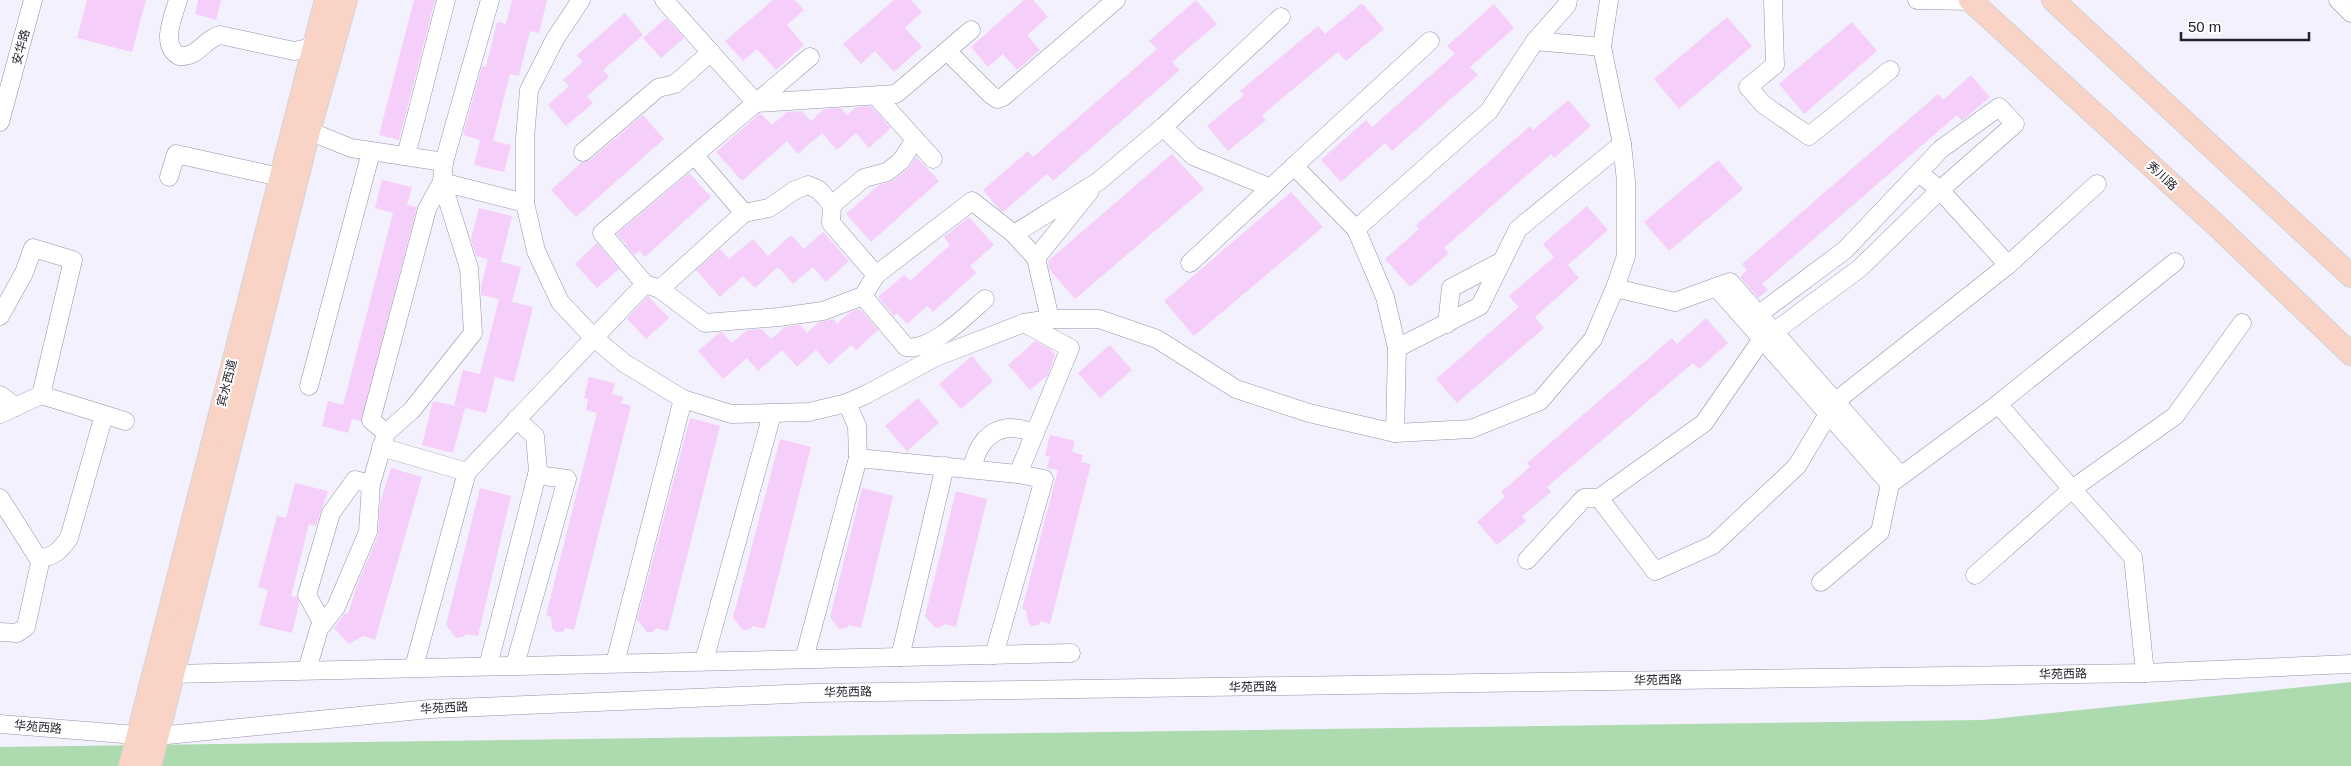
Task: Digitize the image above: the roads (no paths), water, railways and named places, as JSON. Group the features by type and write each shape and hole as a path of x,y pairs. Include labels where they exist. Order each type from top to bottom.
{"main road":[{"name":"宾水西道","path":"150,766 147,736 280,177 326,0"},
{"name":"宾水西道","path":"130,766 147,736 173,674 309,131 346,0"},
{"name":"秀川路","path":"1970,0 2216,225 2351,354"},
{"path":"2053,0 2351,276"}],"street":[{"name":"安华路","path":"0,122 4,91 33,0"},
{"path":"178,0 169,41 171,49 179,56 191,55 199,51 210,39 220,35 294,51 308,48 316,39"},
{"path":"406,156 446,0"},
{"path":"307,670 319,629 336,607 368,532 371,484 384,440 412,410 473,333 469,268 442,182 444,162 490,0"},
{"path":"581,0 555,39 529,90 525,138 525,203 536,251 560,302 593,337 624,363 683,399 731,414 809,412 847,402 867,394 936,357 1024,323 1050,319 1099,319 1157,339 1236,389 1309,413 1395,433 1471,429 1540,401 1593,339 1615,288 1626,256 1626,181 1622,144 1602,47 1608,0"},
{"path":"664,0 756,103"},
{"path":"947,51 990,94 997,99 1004,97 1116,0"},
{"path":"1356,229 1489,111 1535,41 1567,4 1568,0"},
{"path":"1773,0 1775,64 1748,88 1764,105 1809,136 1890,70"},
{"path":"1917,0 1970,0"},
{"path":"2338,0 2351,13"},
{"path":"1014,234 1099,181 1163,127 1282,16"},
{"path":"756,103 896,94 971,30"},
{"path":"1190,263 1430,41"},
{"path":"1535,41 1602,47"},
{"path":"582,152 658,88 676,84 711,52"},
{"path":"810,57 602,233 652,286 705,324 779,318 823,311 864,296 876,275 972,200 1014,234 1036,258 1050,319"},
{"path":"876,96 932,158"},
{"path":"1527,560 1584,498 1599,498 1704,423 1768,335 1860,268 1940,190 2015,124 1999,107 1942,149 1845,250 1759,314"},
{"path":"1163,127 1193,156 1271,188"},
{"path":"309,131 351,148 444,162"},
{"path":"832,205 864,178 887,172 901,161 916,139"},
{"path":"1397,348 1480,306 1518,229 1622,144"},
{"path":"309,386 371,152"},
{"path":"169,177 176,154 280,177"},
{"path":"695,156 744,213"},
{"path":"1294,166 1356,229 1385,297 1397,348 1395,433"},
{"path":"1918,173 1940,190 2008,265"},
{"path":"1036,258 1099,181"},
{"path":"442,182 525,203"},
{"path":"442,182 427,209 371,420 384,440 467,472"},
{"path":"1599,498 1655,571 1713,545 1797,466 1832,408 2008,265 2097,184"},
{"path":"414,668 467,472 593,337 652,286 744,213 769,208 795,190 808,185 819,190 832,205 831,223 876,275"},
{"path":"0,316 24,273 33,248 73,260 41,395"},
{"path":"1447,324 1452,288 1502,261"},
{"path":"1821,582 1880,532 1896,480 1998,404 2175,262"},
{"path":"1615,288 1675,302 1730,282 1759,314 1768,335"},
{"path":"1716,286 1768,335 1896,480"},
{"path":"864,296 906,347 914,349 952,329 985,300"},
{"path":"1018,474 1070,348 1024,323"},
{"path":"1975,575 2072,489 2174,416 2242,323"},
{"path":"0,395 16,406"},
{"path":"0,414 41,395 125,421"},
{"path":"615,663 683,399"},
{"path":"804,659 858,458 857,426 847,402"},
{"path":"1998,404 2133,557 2145,673"},
{"path":"704,661 772,414"},
{"path":"2,504 38,558 47,558 57,553 69,538 104,415"},
{"path":"488,666 537,474 535,436 516,419"},
{"path":"972,469 976,451 988,436 1008,428 1035,432"},
{"path":"858,458 1018,474 1044,479 994,655"},
{"path":"900,657 945,466"},
{"path":"515,665 567,479 537,474"},
{"path":"323,624 307,595 331,513 355,480 371,484"},
{"path":"0,632 17,633 26,627 41,558"},
{"path":"173,674 1071,653"},
{"name":"华苑西路","path":"0,724 147,736 430,708 813,693 2145,673 2351,664"}]}
